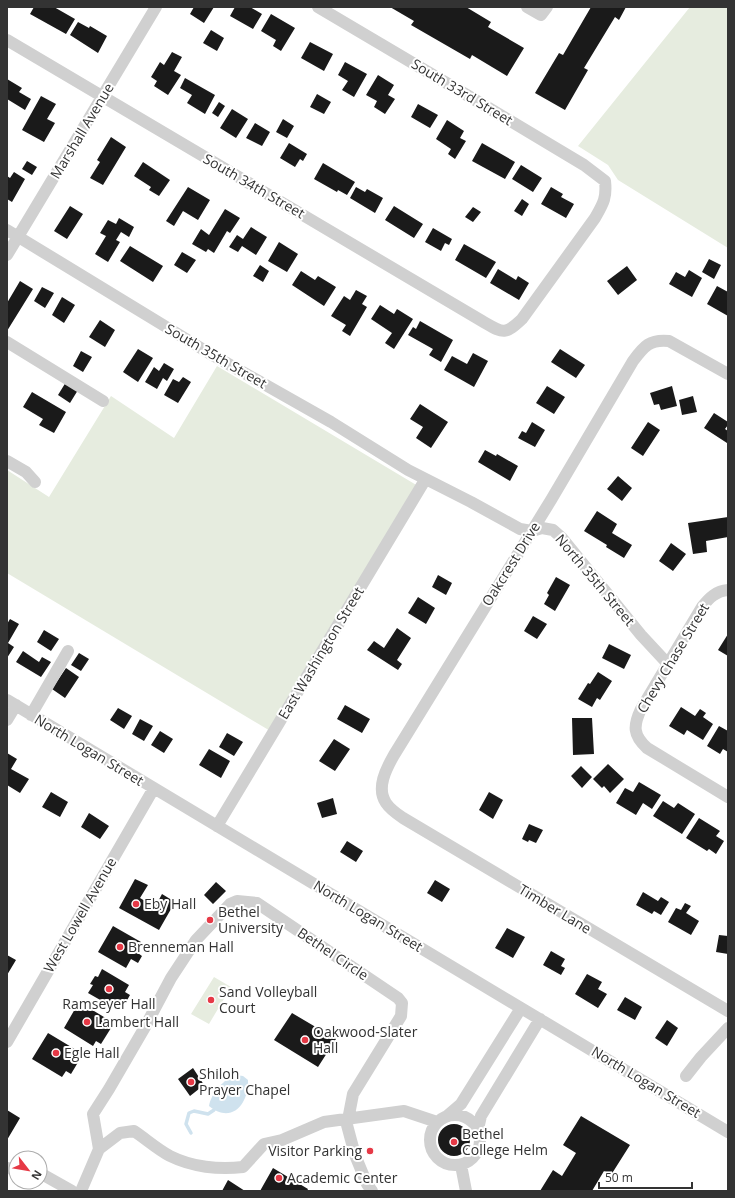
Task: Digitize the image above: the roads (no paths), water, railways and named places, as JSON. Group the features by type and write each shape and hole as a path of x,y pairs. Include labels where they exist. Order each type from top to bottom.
{"street":[{"name":"Marshall Avenue","path":"7,255 156,7"},
{"name":"South 33rd Street","path":"318,7 482,104 584,166 605,181 606,190 604,201 595,218 522,319 512,329 504,332 500,331"},
{"path":"527,7 544,11"},
{"name":"South 34th Street","path":"7,40 500,331"},
{"name":"South 35th Street","path":"7,230 202,349 331,422 425,480"},
{"name":"Oakcrest Drive","path":"385,803 382,791 384,774 394,755 532,531 633,361 642,349 651,342 662,340 669,341 728,374"},
{"path":"7,342 103,401"},
{"path":"7,460 26,472 36,482"},
{"name":"North 35th Street","path":"425,480 471,502 520,529 532,531 542,528 552,530 562,538 641,635 667,663"},
{"name":"East Washington Street","path":"217,826 425,480"},
{"name":"Chevy Chase Street","path":"725,590 708,599 702,607 667,663 636,719 635,731 639,741 647,748 728,797"},
{"path":"31,715 68,651"},
{"path":"7,720 11,703"},
{"name":"North Logan Street","path":"11,703 728,1132"},
{"name":"West Lowell Avenue","path":"7,1042 154,788"},
{"name":"Timber Lane","path":"385,803 402,818 728,1011"},
{"name":"Bethel Circle","path":"99,1149 93,1114 110,1089 146,1026 171,978 196,940 222,911 230,904 237,901 256,902 398,998 402,1003 401,1016 353,1094 347,1126 355,1155 367,1184 372,1191"},
{"path":"448,1116 458,1115 471,1121 478,1129 480,1136 478,1151 474,1157 468,1162 460,1165 454,1166 441,1162 436,1157 430,1143 432,1128 437,1122 448,1116 461,1104 521,1008"},
{"path":"478,1129 481,1116 540,1019"},
{"path":"686,1076 700,1057 728,1028"},
{"path":"80,1191 99,1149 120,1133 134,1132 169,1156 195,1165 227,1169 243,1167 264,1144 282,1140 324,1122 404,1111 437,1122"},
{"path":"460,1165 466,1191"},
{"path":"48,1178 72,1191"}],"water":[{"path":"236,1075 243,1076 248,1080 246,1096 238,1109 225,1113 217,1111 209,1106 212,1096 219,1087 231,1077"}],"waterway":[{"path":"191,1133 186,1124 189,1113 194,1111 208,1114 214,1110"}],"place":[{"name":"Eby Hall","path":"136,904"},
{"name":"Bethel University","path":"210,920"},
{"name":"Brenneman Hall","path":"120,947"},
{"name":"Ramseyer Hall","path":"109,989"},
{"name":"Sand Volleyball Court","path":"211,1000"},
{"name":"Lambert Hall","path":"87,1022"},
{"name":"Oakwood-Slater Hall","path":"305,1040"},
{"name":"Egle Hall","path":"56,1053"},
{"name":"Shiloh Prayer Chapel","path":"191,1082"},
{"name":"Bethel College Helm","path":"454,1142"},
{"name":"Visitor Parking","path":"370,1151"},
{"name":"Academic Center","path":"279,1178"}]}
